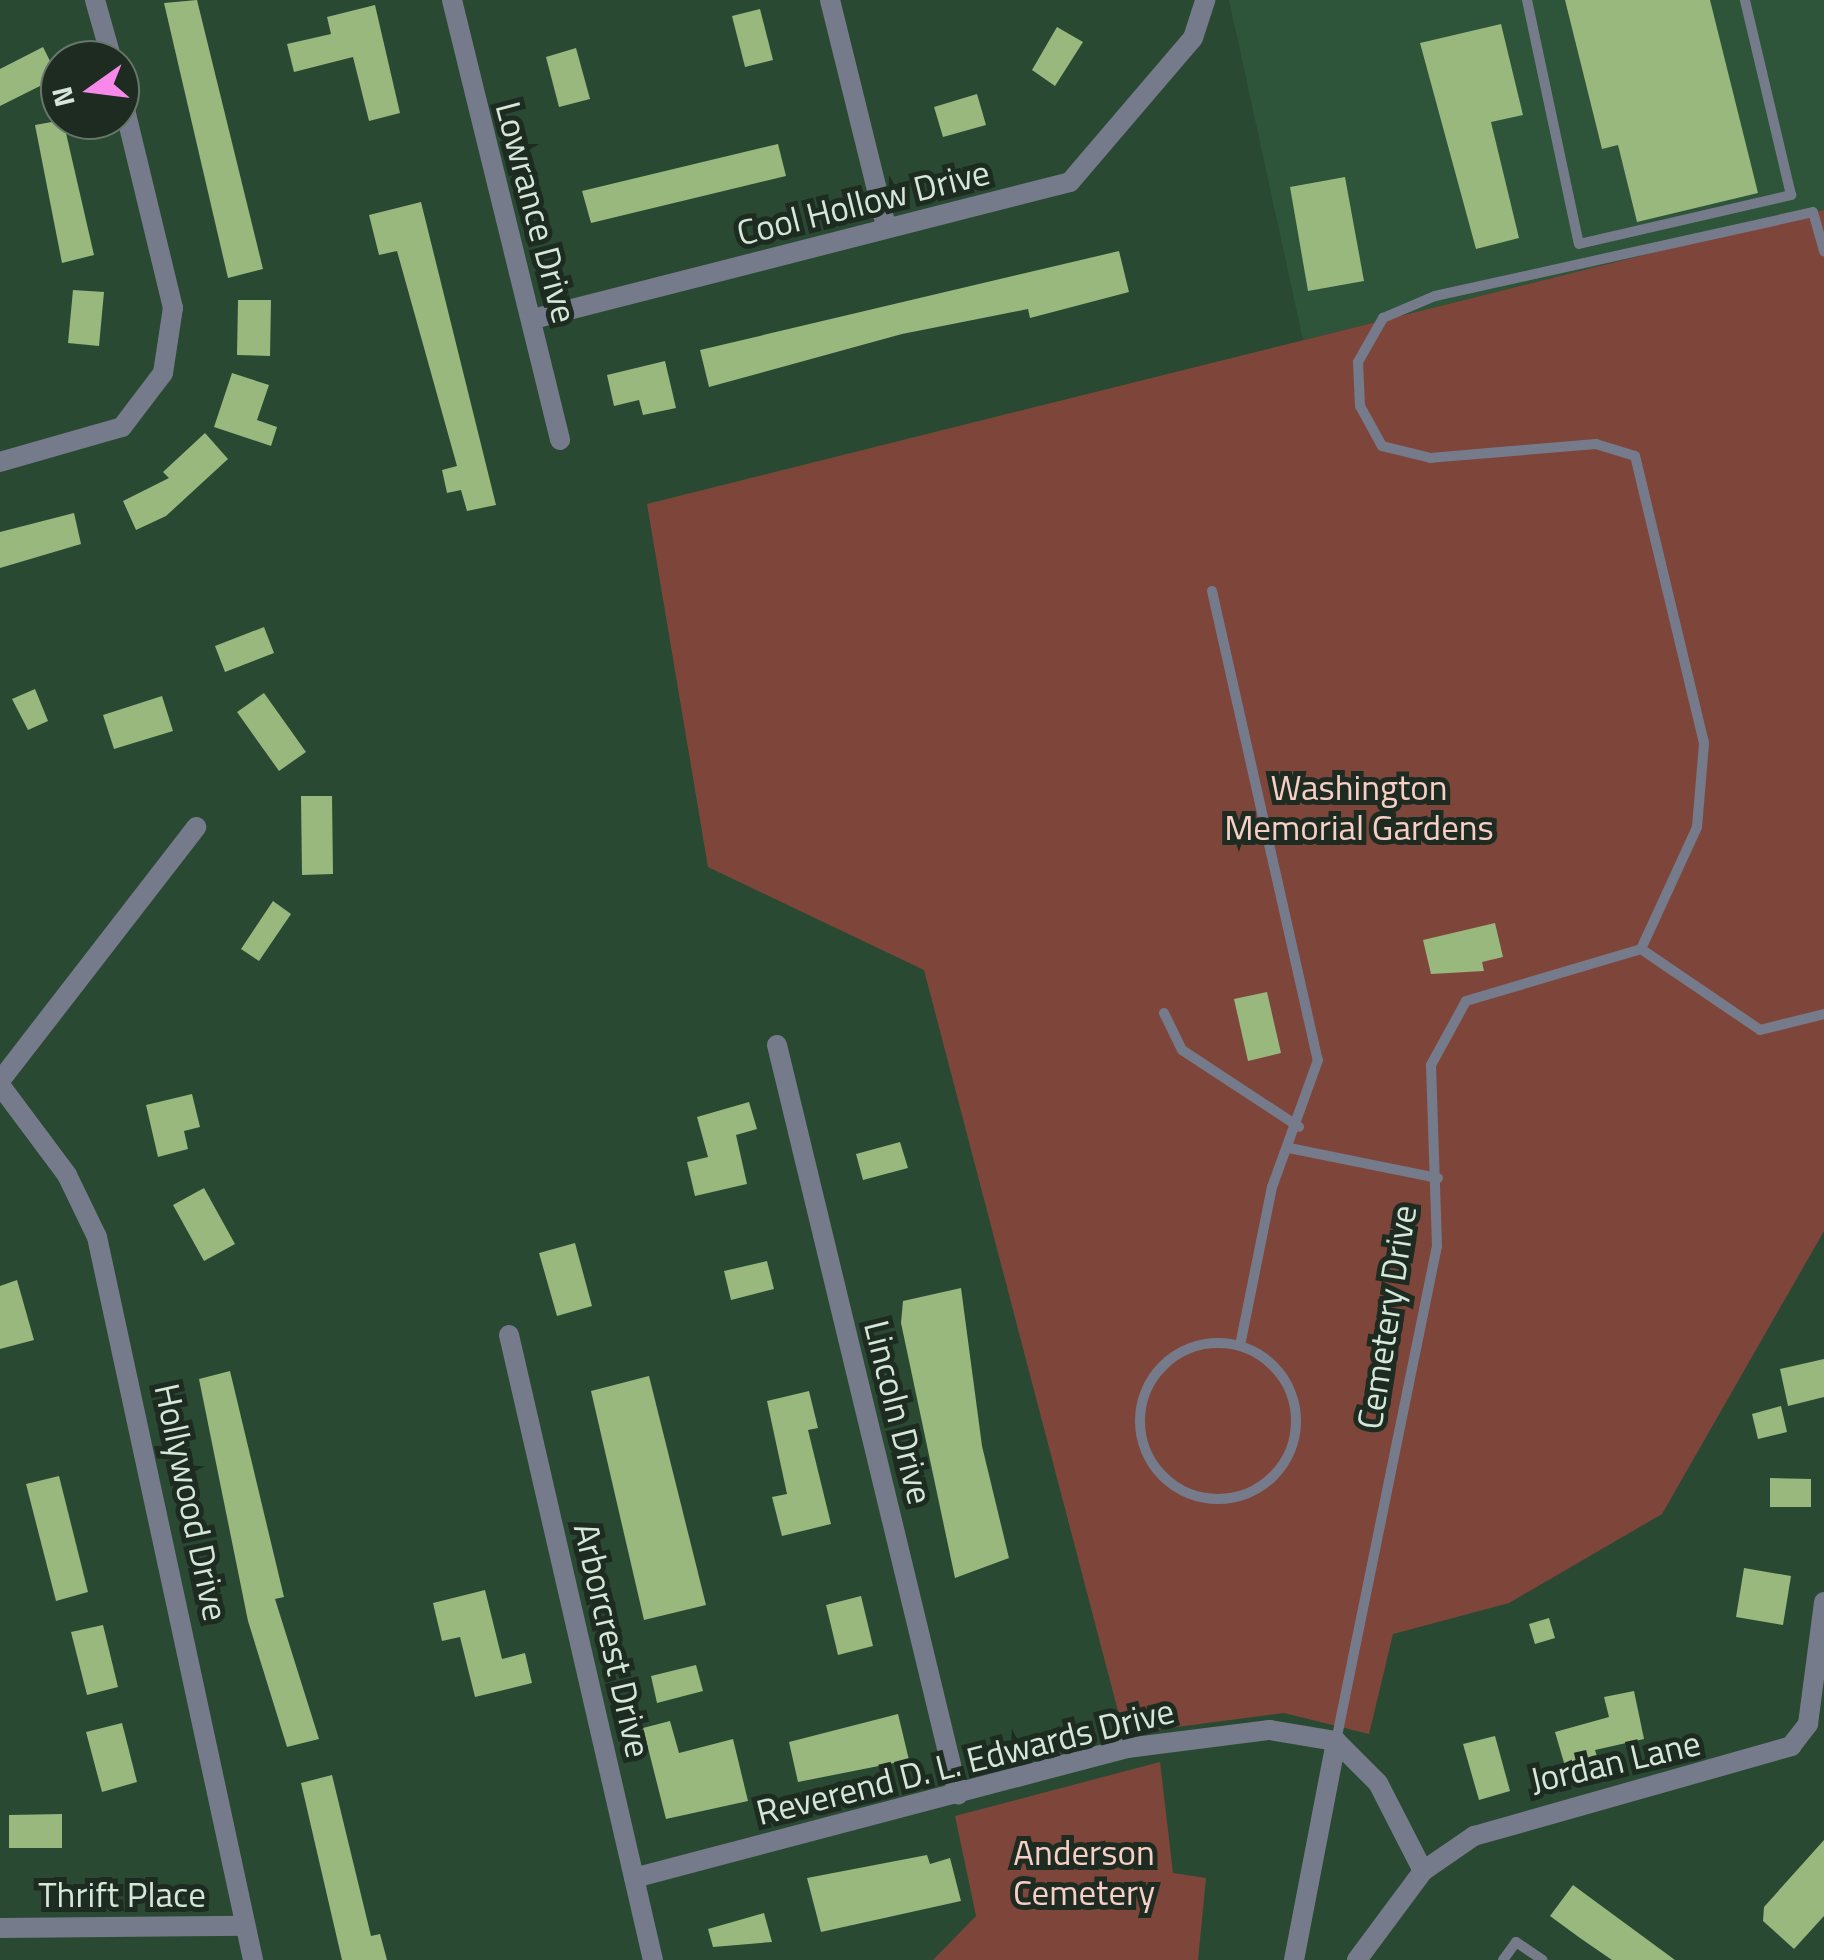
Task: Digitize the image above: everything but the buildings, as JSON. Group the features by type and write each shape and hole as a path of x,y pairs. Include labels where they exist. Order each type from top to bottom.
{"street":[{"path":"95,0 106,40"},
{"name":"Lowrance Drive","path":"452,0 560,440"},
{"path":"830,0 886,227"},
{"name":"Cool Hollow Drive","path":"533,319 1070,182 1193,38 1205,0"},
{"path":"0,462 122,428 163,374 174,308 133,140"},
{"path":"0,1083 196,828"},
{"name":"Lincoln Drive","path":"777,1045 958,1794"},
{"name":"Hollywood Drive","path":"0,1083 67,1174 97,1237 252,1960"},
{"name":"Arborcrest Drive","path":"510,1334 653,1960"},
{"name":"Jordan Lane","path":"1357,1960 1423,1871 1508,1820 1791,1746 1808,1724 1824,1602"},
{"name":"Reverend D. L. Edwards Drive","path":"634,1878 1181,1738 1270,1730 1336,1741"},
{"path":"1336,1741 1378,1783 1423,1871"},
{"name":"Cemetery Drive","path":"1294,1960 1336,1741"},
{"name":"Thrift Place","path":"0,1928 245,1926"}],"lane":[{"path":"1527,0 1580,244 1791,194 1745,0"},
{"path":"1824,251 1814,212 1435,296 1382,318 1358,362 1360,406 1382,446 1430,458 1596,444 1635,456 1704,743 1696,827 1641,949 1760,1030 1824,1014"},
{"path":"1212,591 1318,1060 1299,1127 1272,1187 1240,1345"},
{"name":"Cemetery Drive","path":"1336,1741 1437,1246 1438,1178 1431,1065 1466,1001 1641,949"},
{"path":"1164,1013 1182,1050 1299,1127"},
{"path":"1290,1148 1438,1178"},
{"path":"1216,1342 1240,1345 1262,1356 1292,1394 1293,1442 1284,1464 1246,1495 1198,1497 1156,1470 1144,1448 1142,1399 1169,1358 1216,1342"},
{"path":"1503,1960 1516,1942 1542,1960"}],"shaded area":[{"path":"1229,0 1824,0 1824,210 1303,340"}],"green space":[{"name":"Washington Memorial Gardens","path":"1824,210 1824,1231 1662,1514 1509,1603 1393,1634 1369,1734 1284,1713 1124,1734 924,970 708,867 647,504"},
{"name":"Anderson Cemetery","path":"1160,1762 1173,1873 1206,1878 1198,1960 933,1960 976,1916 955,1816"}]}
